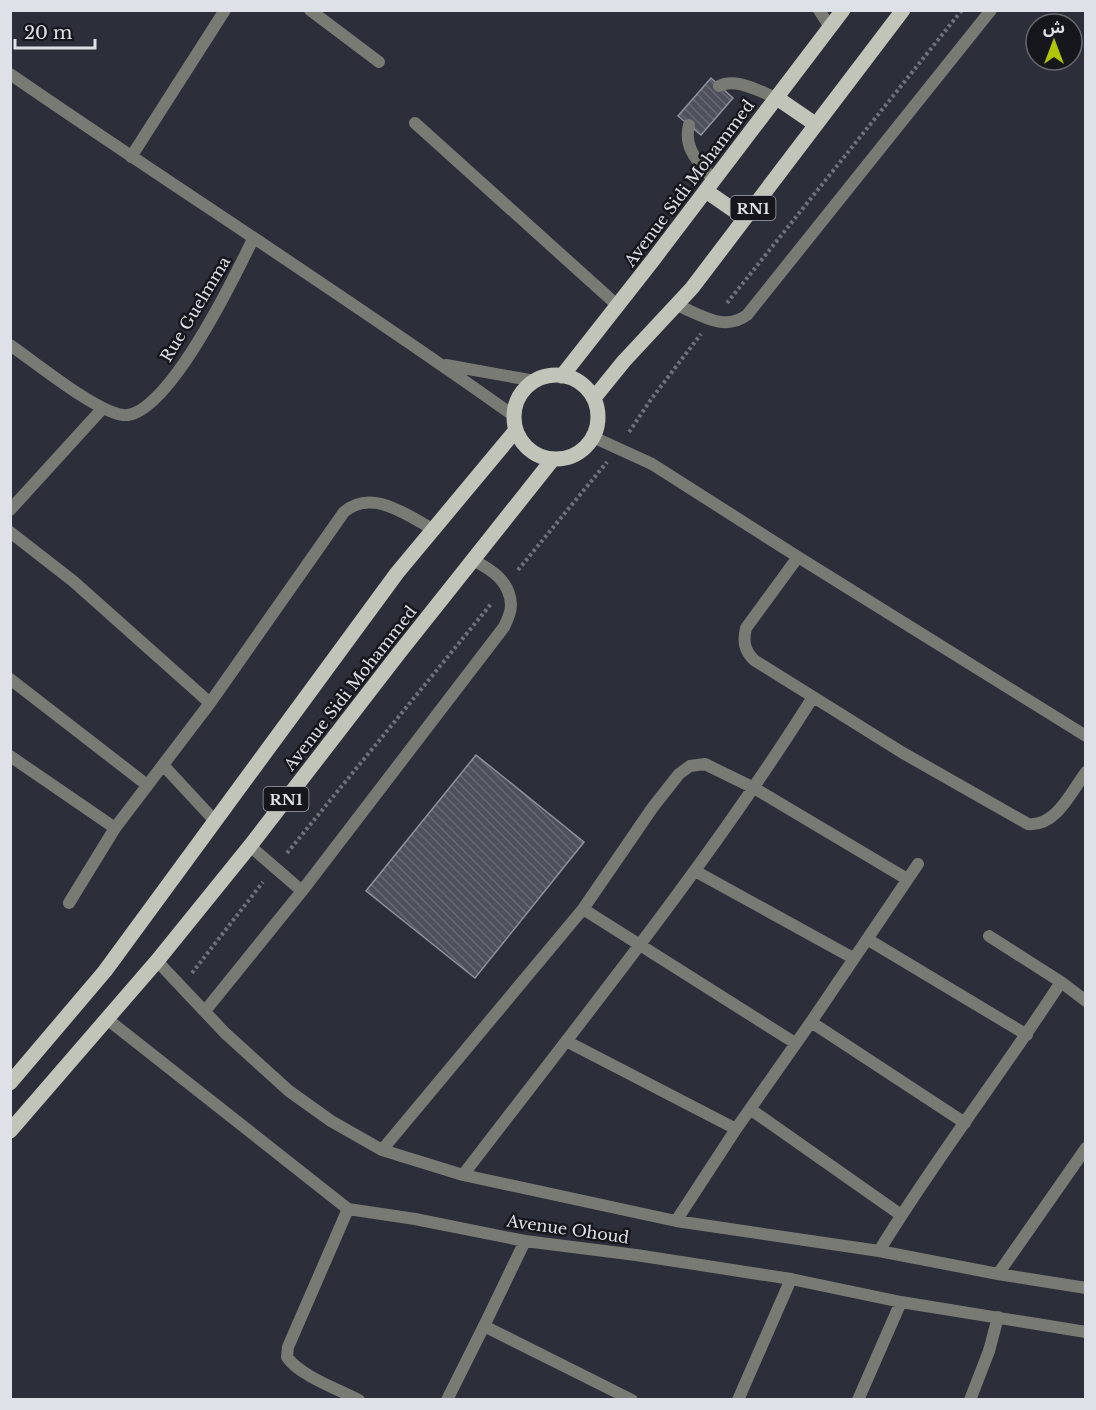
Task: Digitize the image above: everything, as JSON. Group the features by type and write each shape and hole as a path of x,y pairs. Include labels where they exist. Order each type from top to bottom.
{"main road":[{"name":"Avenue Sidi Mohammed","path":"562,376 843,10"},
{"name":"RN1","path":"594,398 624,361 677,305 903,10"},
{"path":"777,98 815,124"},
{"path":"709,185 745,218"},
{"path":"515,423 521,441 541,457 569,458 583,449 593,438 598,418 594,398 585,387 574,379 562,376 548,376 535,381"},
{"name":"RN1","path":"515,423 520,396 535,381"},
{"name":"Avenue Sidi Mohammed","path":"10,1083 105,971 334,656 515,423"},
{"name":"Avenue Sidi Mohammed","path":"10,1131 157,961 250,846 553,459"}],"street":[{"path":"131,157 225,10"},
{"path":"310,10 378,62"},
{"path":"819,10 830,27"},
{"path":"677,305 727,324 739,321 747,315 991,10"},
{"path":"10,74 442,364 515,423"},
{"path":"719,86 726,82 735,83 777,98"},
{"path":"415,123 617,305"},
{"path":"689,124 686,136 690,149 709,185"},
{"name":"Rue Guelmma","path":"10,345 102,409 122,415 135,413 149,404 168,386 230,288 254,239"},
{"path":"442,364 535,381"},
{"path":"10,510 102,409"},
{"path":"593,438 652,464 1086,735"},
{"path":"69,903 115,828 210,703 344,512 352,505 361,502 379,503 433,529"},
{"path":"10,532 73,581 210,703"},
{"path":"798,557 746,628 745,648 754,660 903,753 1028,824 1036,825 1050,820 1086,772"},
{"path":"205,1011 302,891 504,627 511,606 506,585 493,570 473,560"},
{"path":"10,679 147,785"},
{"path":"463,1175 695,871 754,788 813,697"},
{"path":"10,756 115,828"},
{"path":"382,1150 583,909 653,807 684,770 694,765 705,764 754,788 907,879"},
{"path":"163,765 214,820"},
{"path":"250,846 302,891"},
{"path":"676,1221 736,1128 918,864"},
{"path":"695,871 853,958"},
{"path":"583,909 795,1043"},
{"path":"989,936 1062,982 1086,1001"},
{"path":"867,939 1027,1035"},
{"path":"157,961 225,1033 289,1091 331,1120 382,1150 463,1175 676,1221 879,1251 1086,1288"},
{"path":"879,1251 901,1215 1062,982"},
{"name":"Avenue Ohoud","path":"107,1020 348,1209 415,1219 525,1241 636,1255 791,1279 901,1302 1086,1332"},
{"path":"811,1022 965,1123"},
{"path":"566,1041 736,1128"},
{"path":"750,1109 901,1215"},
{"path":"998,1274 1086,1148"},
{"path":"348,1209 288,1347 287,1357 291,1363 305,1372 358,1400"},
{"path":"447,1400 525,1241"},
{"path":"738,1400 791,1279"},
{"path":"858,1400 901,1302"},
{"path":"970,1400 989,1351 998,1317"},
{"path":"484,1326 632,1400"}],"path":[{"path":"182,986 274,868 618,448 652,398 713,320 962,10"}],"building":[{"path":"711,78 733,98 701,135 678,116"},
{"path":"476,755 584,842 475,978 366,891"}]}
